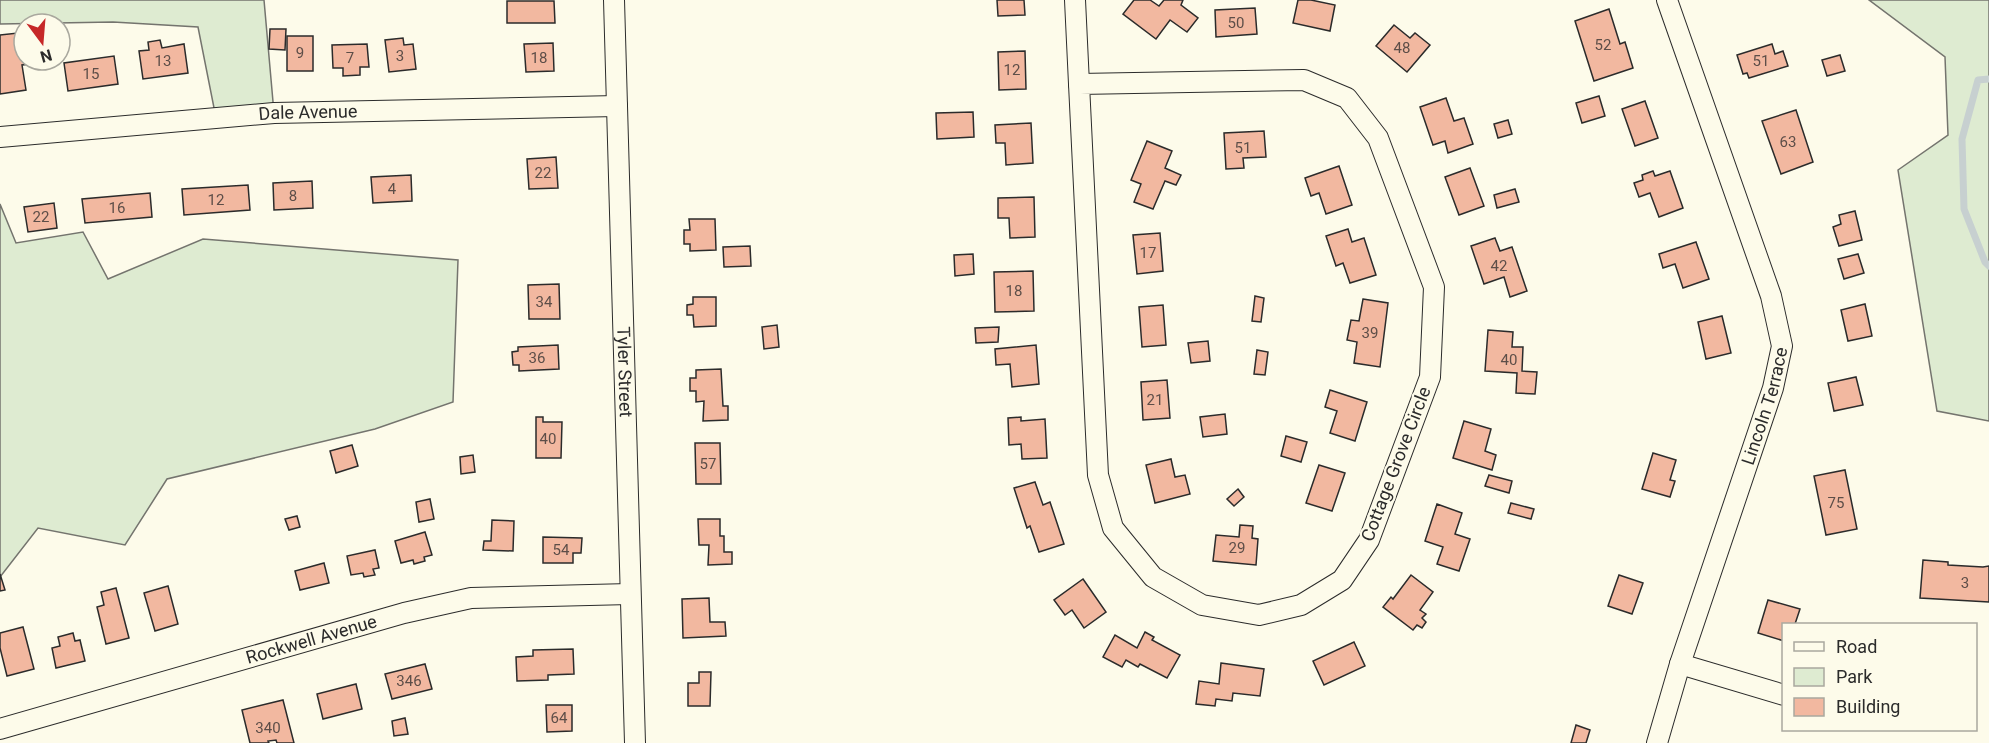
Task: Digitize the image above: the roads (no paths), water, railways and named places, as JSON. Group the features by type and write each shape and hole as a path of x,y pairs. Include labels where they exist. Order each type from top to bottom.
{"street":[{"name":"Tyler Street","path":"614,0 635,743"},
{"name":"Cottage Grove Circle","path":"1075,0 1079,84 1098,475 1113,528 1153,577 1202,605 1259,615 1300,605 1342,580 1369,540 1430,377 1434,287 1378,138 1347,98 1304,80 1079,84"},
{"name":"Lincoln Terrace","path":"1657,743 1680,664 1773,388 1782,346 1771,296 1666,0"},
{"name":"Dale Avenue","path":"0,137 274,113 617,106"},
{"name":"Rockwell Avenue","path":"0,729 404,613 471,598 630,594"},
{"path":"1680,664 1782,693"}],"waterway":[{"path":"1989,79 1978,80 1962,139 1964,209 1985,262 1989,266"}]}
